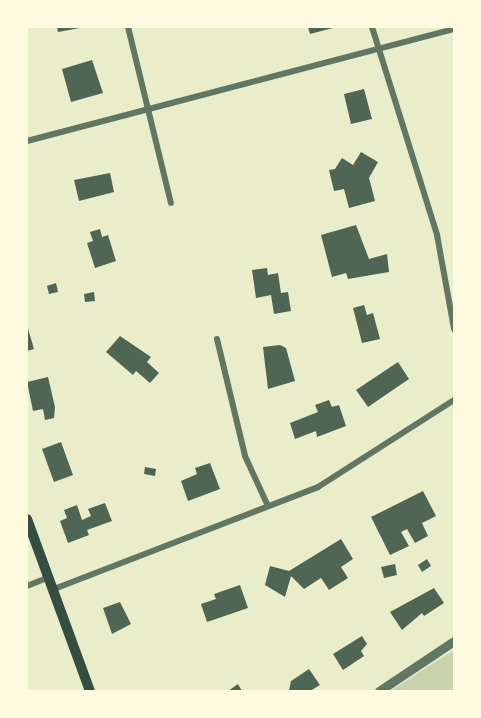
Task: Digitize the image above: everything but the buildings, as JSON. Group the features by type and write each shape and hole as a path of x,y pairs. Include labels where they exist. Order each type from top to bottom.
{"main road":[{"path":"27,519 90,691"}],"street":[{"path":"128,27 171,203"},
{"path":"372,27 437,235 454,329"},
{"path":"27,141 454,29"},
{"path":"216,339 245,456 268,506"},
{"path":"54,589 318,487 454,400"},
{"path":"27,586 50,577"},
{"path":"379,691 454,641"}],"green space":[{"path":"454,650 454,691 390,691"}]}
